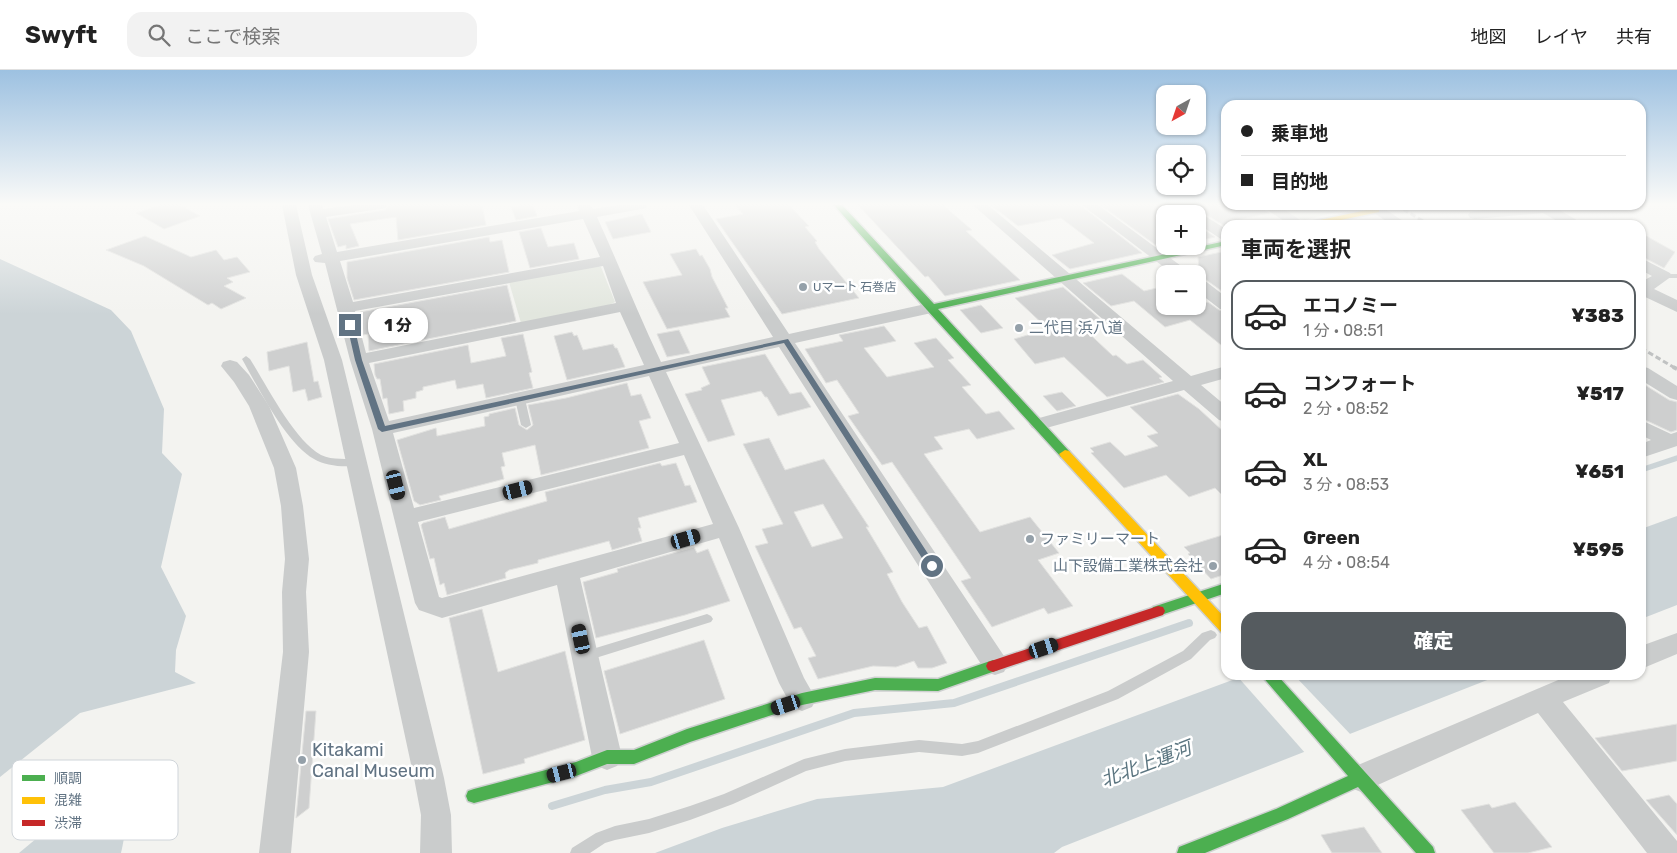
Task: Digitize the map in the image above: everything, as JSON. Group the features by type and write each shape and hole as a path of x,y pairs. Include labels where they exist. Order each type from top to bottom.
{"street":[{"path":"297,242 304,274 333,360 429,778 436,815 436,853"},
{"path":"313,242 326,258 322,305 315,307"},
{"path":"323,242 326,258 346,308 359,360 382,429 404,518 428,602 442,608 726,528"},
{"path":"326,258 413,242"},
{"path":"601,242 626,306 656,368 802,700"},
{"path":"720,242 995,664"},
{"path":"871,242 1221,622"},
{"path":"1023,242 1221,412"},
{"path":"1139,242 1172,265"},
{"path":"382,429 1221,243"},
{"path":"346,308 609,260"},
{"path":"1646,283 1655,270"},
{"path":"1206,290 1221,301"},
{"path":"1646,291 1677,307"},
{"path":"359,360 626,306"},
{"path":"238,362 242,379 259,406 285,468 292,506 297,559 294,600 296,652 274,853"},
{"path":"1039,424 1221,373"},
{"path":"1646,375 1677,394"},
{"path":"1646,428 1673,441"},
{"path":"1646,449 1673,441"},
{"path":"404,518 691,447"},
{"path":"567,572 607,757"},
{"path":"474,796 576,769 607,757 634,757 687,736 802,700 876,684 938,685 995,664 1221,590"},
{"path":"1646,656 1677,643"},
{"path":"1272,680 1428,853"},
{"path":"1185,853 1282,814 1587,680"},
{"path":"1543,698 1667,853"}],"lane":[{"path":"238,362 301,443 316,456 330,462 356,463"},
{"path":"520,399 526,425"},
{"path":"585,656 707,619"},
{"path":"576,853 615,832 649,826 713,805 804,765 845,755 919,746 962,750 978,747 1113,695 1187,655 1206,636 1211,635"}],"shaded area":[{"path":"595,265 601,267 615,302 609,305 521,323 509,282"}],"water":[{"path":"0,259 111,310 131,331 164,409 162,453 182,474 161,567 186,616 176,650 175,672 196,683 80,713 21,760 12,760 12,767 0,777"},
{"path":"1677,516 1677,605 1646,617 1646,527"},
{"name":"北北上運河","path":"1232,680 1487,680 1062,847 1054,853 655,853 722,828 817,799 943,787"},
{"path":"35,840 124,840 121,853 19,853"}],"pier":[{"path":"1241,680 1299,680 1352,736 1306,754"}],"building":[{"path":"130,242 157,242 191,257 216,250 224,260 237,257 250,272 227,278 233,282 224,286 246,298 221,309 212,303 208,305 144,266 106,250"},
{"path":"336,242 357,242 359,246 346,249 346,245 338,247"},
{"path":"463,242 502,242 509,272 354,300 347,278 347,262"},
{"path":"522,242 546,242 548,247 574,243 579,259 530,268"},
{"path":"732,242 816,242 819,249 859,298 782,314"},
{"path":"892,242 978,242 1020,280 945,296 928,276 925,277"},
{"path":"1092,242 1127,242 1142,253 1070,269 1052,255 1094,243"},
{"path":"1646,242 1656,242 1675,252 1664,268 1646,259"},
{"path":"696,249 710,269 712,277 728,308 725,308 730,317 667,329 643,282 682,275 670,254"},
{"path":"1221,252 1221,290 1206,280 1206,265 1199,265 1198,257"},
{"path":"1122,274 1144,291 1156,288 1156,315 1206,315 1206,303 1208,302 1221,311 1221,345 1190,320 1165,327 1134,301 1111,306 1083,283"},
{"path":"507,285 516,321 369,351 368,334 363,335 362,321 359,319 360,312"},
{"path":"1063,287 1100,319 1080,325 1113,356 1116,355 1127,364 1143,360 1162,377 1159,378 1164,382 1107,397 1064,357 1035,364 1014,339 1048,329 1015,298"},
{"path":"981,305 1003,328 981,333 960,310"},
{"path":"884,326 896,341 864,348 887,377 934,367 914,343 936,338 954,358 948,360 971,385 962,387 986,414 999,411 1015,429 977,439 969,429 934,437 943,449 924,454 980,532 1030,517 1059,553 1038,560 1073,606 1048,614 1044,608 992,627 961,581 971,578 892,462 882,465 848,416 859,413 837,380 826,383 805,349 843,341 839,335"},
{"path":"679,330 690,353 667,357 657,334"},
{"path":"572,332 574,336 577,335 583,350 613,344 617,348 625,367 567,380 554,336"},
{"path":"523,334 532,372 529,373 533,388 486,398 483,384 457,389 455,380 423,387 423,390 416,392 416,398 403,401 404,411 389,414 387,398 383,399 380,379 377,379 375,375 374,364 468,345 471,363 506,356 501,338"},
{"path":"307,342 314,382 318,381 322,397 308,401 305,389 293,392 289,366 269,371 267,352"},
{"path":"765,354 790,394 801,392 811,407 778,416 767,397 761,391 721,400 735,435 708,442 685,394 702,390 701,388 710,384 702,367"},
{"path":"627,383 631,396 641,394 651,418 639,421 649,448 541,475 535,445 502,453 505,466 501,467 504,479 439,496 441,500 420,505 414,501 397,440 436,428 437,436 485,426 484,417 489,416 489,414 515,408 519,425 527,430 533,425 528,405"},
{"path":"1646,386 1669,400 1677,402 1677,430 1671,432 1646,420"},
{"path":"1062,392 1076,406 1057,411 1043,396"},
{"path":"1178,394 1199,409 1221,429 1221,494 1215,488 1189,497 1166,475 1124,488 1091,453 1094,452 1090,448 1110,442 1125,456 1158,446 1147,436 1158,433 1130,407"},
{"path":"769,438 785,470 824,459 869,527 866,527 893,572 887,574 902,602 919,628 927,626 947,663 932,668 918,668 914,661 896,667 873,666 818,679 808,658 816,656 801,627 794,629 755,546 768,543 762,529 783,524 743,444","holes":["823,504 843,538 812,547 794,512"]},
{"path":"660,463 662,466 676,463 685,486 690,485 697,502 638,518 641,528 638,528 642,541 612,550 609,541 538,560 538,563 509,570 505,573 506,578 447,595 444,583 440,585 434,558 430,559 421,525 423,523 445,517 449,529 547,501 545,492"},
{"name":"山下設備工業株式会社","path":"1221,536 1221,576 1211,579 1184,547"},
{"path":"694,547 697,553 708,549 730,601 685,615 596,638 583,582 618,572 617,569"},
{"path":"482,609 498,672 565,651 585,740 524,759 525,763 483,774 449,618"},
{"path":"704,640 725,699 620,734 604,671"},
{"path":"306,711 316,711 309,808 296,818"},
{"path":"1677,724 1677,761 1622,771 1595,738"},
{"path":"1669,795 1677,804 1677,835 1646,800"},
{"path":"1515,802 1552,847 1528,853 1494,853 1461,810 1489,804 1492,808"},
{"path":"1364,827 1382,853 1332,853 1321,835"}],"waterway":[{"path":"1646,468 1677,458"},
{"path":"552,806 605,790 651,782 854,713 954,703 1189,623"}],"railway":[{"path":"1646,351 1675,368"}],"traffic: fast":[{"path":"871,242 1065,454"},
{"path":"930,308 1221,244"},
{"path":"1158,611 1221,590"},
{"path":"474,796 576,769 607,757 634,757 687,736 802,699 875,684 938,685 993,666"},
{"path":"1272,680 1427,853"},
{"path":"1185,853 1282,814 1361,778"}],"traffic: slow":[{"path":"1065,454 1221,623"}],"traffic: jam":[{"path":"993,666 1158,611"}],"place":[{"name":"Uマート 石巻店","path":"803,287"},
{"name":"二代目 浜八道","path":"1019,328"},
{"name":"ファミリーマート","path":"1030,539"},
{"name":"山下設備工業株式会社","path":"1213,566"},
{"name":"Kitakami Canal Museum","path":"302,760"}],"route":[{"path":"350,325 359,360 382,429 785,340 932,566"}]}
